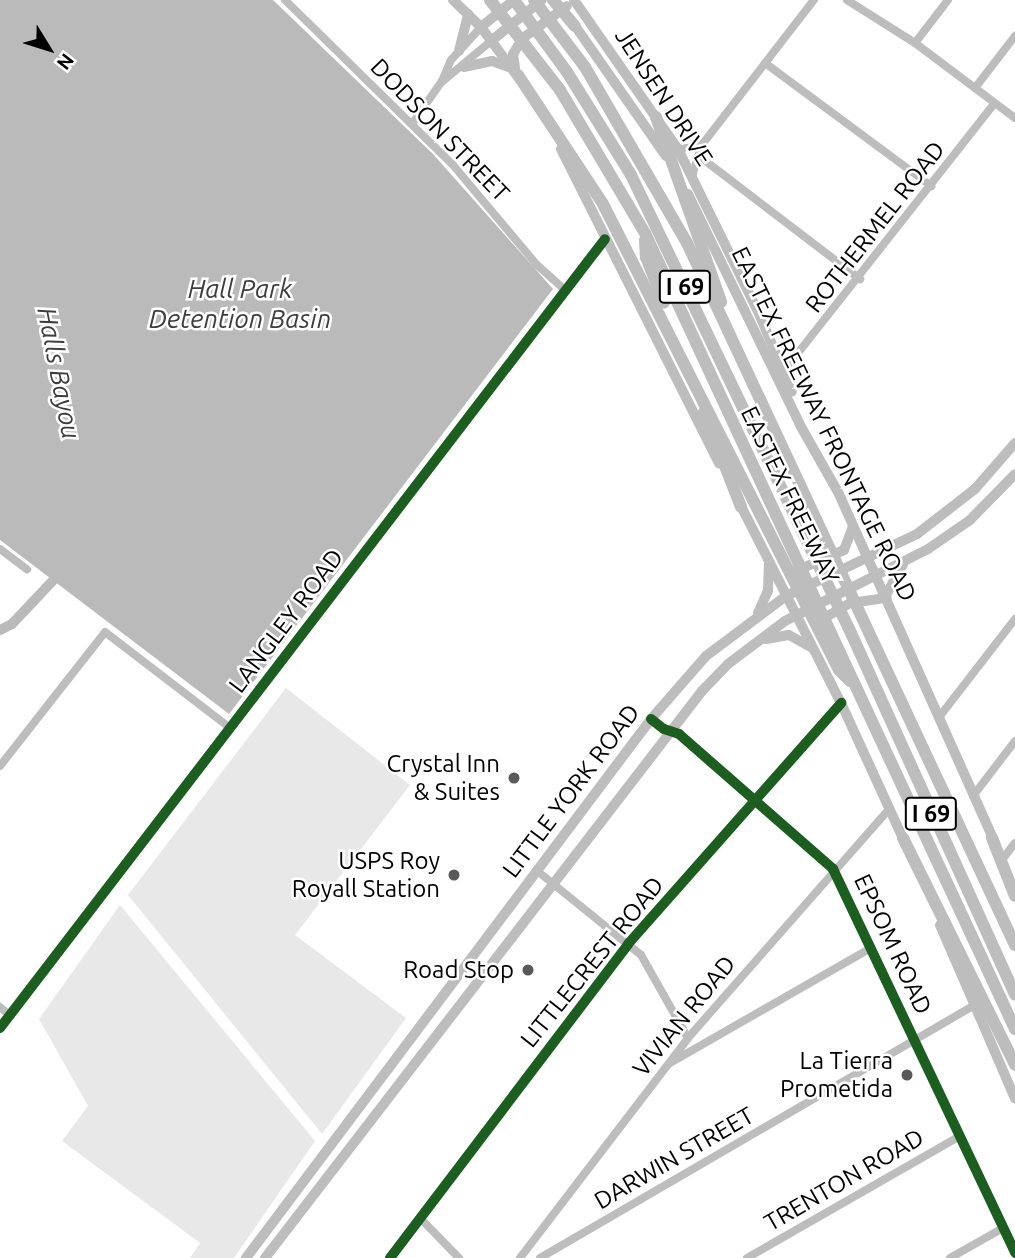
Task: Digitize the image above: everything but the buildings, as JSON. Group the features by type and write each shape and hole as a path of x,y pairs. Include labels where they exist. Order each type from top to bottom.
{"highway":[{"name":"EASTEX FREEWAY","path":"490,0 533,52 612,171 645,233 830,641 859,692 1015,1029"},
{"name":"I 69","path":"514,0 547,42 631,175 807,541 1015,994"},
{"name":"EASTEX FREEWAY","path":"534,0 560,33 655,182 1015,945"},
{"path":"555,0 575,26"},
{"path":"516,72 577,161 646,284 760,508 788,550"},
{"path":"656,117 746,375"},
{"path":"645,233 646,257 741,506"},
{"path":"903,838 1015,1065"},
{"path":"992,838 1015,896"}],"main road":[{"path":"453,0 481,27 516,72 556,139 841,703 903,838 972,1007 1015,1098"},
{"path":"481,27 514,0"},
{"path":"491,41 542,0"},
{"name":"JENSEN DRIVE","path":"574,0 678,149 835,487"},
{"path":"516,72 513,54 523,38 559,8 582,12"},
{"path":"459,51 468,14"},
{"name":"EASTEX FREEWAY FRONTAGE ROAD","path":"575,26 662,150 739,298 800,425 835,487 1015,887"},
{"path":"464,67 492,61 516,72"},
{"name":"LITTLE YORK ROAD","path":"246,1258 651,719 714,649 786,596 868,558 936,520 975,489 1015,443"},
{"name":"LITTLE YORK ROAD","path":"265,1258 474,993 670,731 728,664 796,615 906,560 970,520 1015,474"},
{"path":"769,562 788,573 837,555 853,536 853,526"},
{"path":"811,645 813,627 834,611 861,599 886,596 906,560"},
{"path":"757,616 768,591 769,562"},
{"path":"757,642 789,635 811,645"},
{"path":"714,649 728,664"},
{"path":"456,979 474,993"}],"street":[{"name":"DODSON STREET","path":"285,0 453,165 536,264 565,290"},
{"path":"692,177 701,146 814,0"},
{"path":"847,0 915,43 1015,118"},
{"path":"915,43 948,0"},
{"path":"412,124 459,51 481,27"},
{"path":"975,88 1015,36"},
{"path":"442,81 464,67 491,41"},
{"path":"765,63 931,186"},
{"name":"ROTHERMEL ROAD","path":"783,372 860,279 995,103"},
{"path":"678,149 701,146"},
{"path":"699,156 860,279"},
{"name":"LANGLEY ROAD","path":"0,1028 605,239"},
{"path":"0,549 27,569"},
{"path":"940,716 1015,619"},
{"path":"0,766 105,632 230,728"},
{"name":"LITTLECREST ROAD","path":"390,1258 628,944 841,703"},
{"name":"EPSOM ROAD","path":"651,719 680,734 833,869 1015,1253"},
{"path":"973,796 1015,741"},
{"name":"VIVIAN ROAD","path":"520,1258 688,1038 833,869 890,808"},
{"path":"1002,860 1015,843"},
{"path":"536,870 628,944 651,969 688,1038"},
{"path":"669,1063 871,948"},
{"path":"0,1007 10,1015"},
{"name":"DARWIN STREET","path":"540,1258 972,1007"},
{"name":"TRENTON ROAD","path":"747,1258 960,1136"},
{"path":"420,1218 459,1258"},
{"path":"950,1258 1003,1227"}],"shaded area":[{"path":"286,688 410,785 295,935 406,1018 322,1134 128,895"},
{"path":"120,905 315,1141 234,1258 190,1258 200,1243 62,1141 88,1106 39,1019"}],"water":[{"name":"Hall Park Detention Basin","path":"0,0 273,0 433,154 553,289 229,714 0,540"}],"waterway":[{"name":"Halls Bayou","path":"0,630 12,624 62,571"}],"cycle path":[{"path":"0,1028 605,239"},
{"path":"390,1258 628,944 841,703"},
{"path":"651,719 664,729 679,734 833,869 1015,1253"}],"place":[{"name":"Crystal Inn & Suites","path":"514,778"},
{"name":"USPS Roy Royall Station","path":"454,875"},
{"name":"Road Stop","path":"528,970"},
{"name":"La Tierra Prometida","path":"907,1075"}]}
